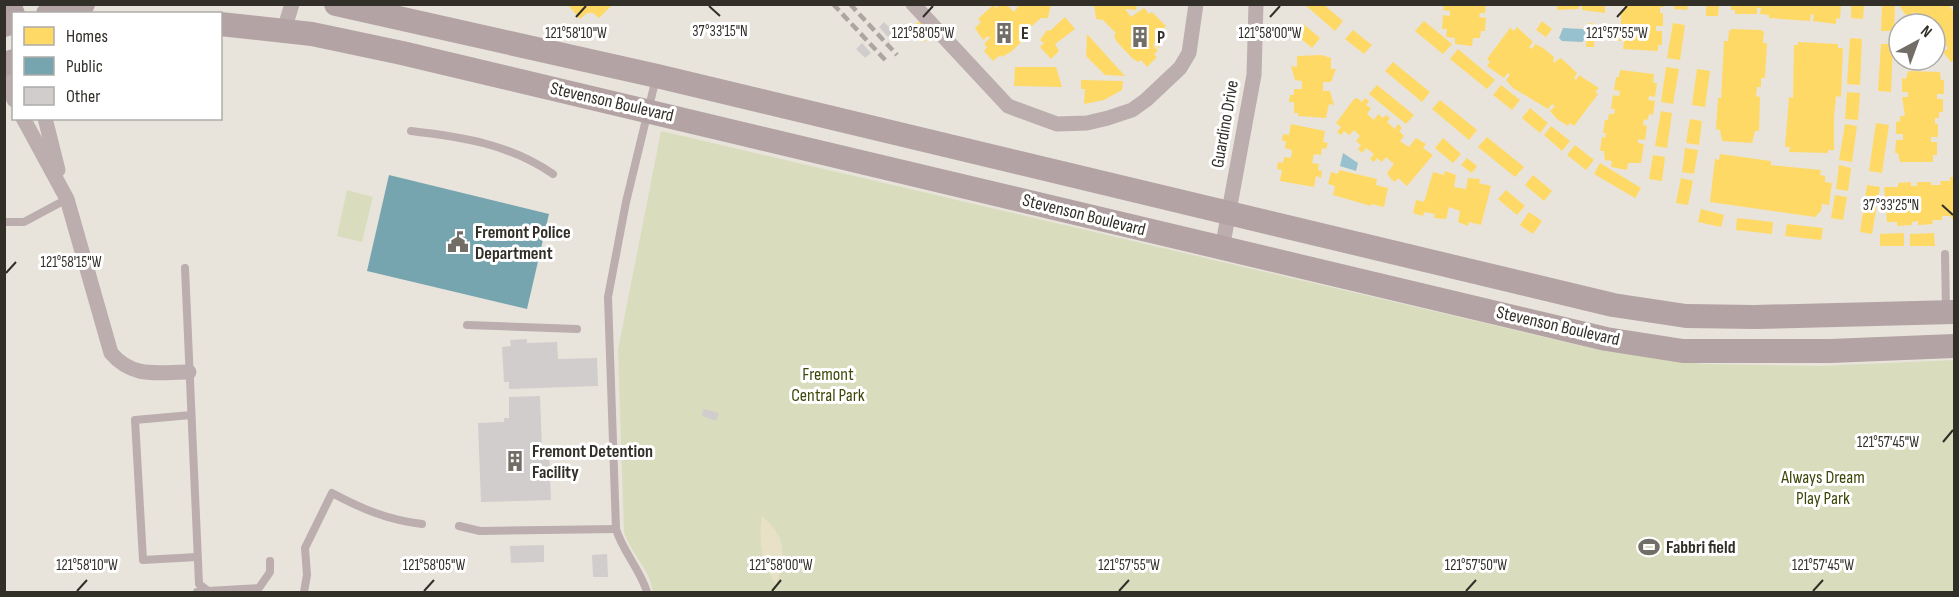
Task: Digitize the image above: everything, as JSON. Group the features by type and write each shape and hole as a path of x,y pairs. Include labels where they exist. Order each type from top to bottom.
{"main road":[{"name":"Stevenson Boulevard","path":"336,4 657,76 1612,305 1686,316 1868,316 1950,312"},
{"name":"Stevenson Boulevard","path":"222,24 284,30 402,53 1606,339 1683,351 1808,351 1954,346"}],"street":[{"path":"284,30 292,4"},
{"path":"913,4 1008,106 1057,123 1071,123 1108,118 1132,110 1180,69 1190,53 1197,4"},
{"name":"Guardino Drive","path":"1222,249 1254,75 1256,4"},
{"path":"4,73 12,95"},
{"path":"24,120 65,196"},
{"path":"46,120 65,196 111,353 122,366 139,372 189,372"}],"lane":[{"path":"647,592 642,577 627,556 616,529 608,297 613,262 657,76"},
{"path":"411,131 466,137 499,147 534,162 553,174"},
{"path":"4,222 24,222 65,196"},
{"path":"1946,254 1950,312"},
{"path":"185,268 199,590 259,588 270,572 270,561"},
{"path":"467,325 577,329"},
{"path":"191,415 135,420 143,560 197,557"},
{"path":"304,592 307,574 305,548 332,493 368,512 394,520 422,524"},
{"path":"459,526 480,531 616,529"}],"green space":[{"name":"Fremont Central Park","path":"661,131 1604,351 1703,364 1821,366 1954,360 1954,592 653,592 648,576 624,532 618,350"},
{"path":"347,190 373,197 362,242 337,236"}],"sand":[{"path":"762,516 776,532 782,548 776,585 767,569 762,552"}],"water":[{"path":"1563,28 1583,29 1586,32 1585,39 1582,42 1562,41 1559,38"},
{"path":"1343,153 1358,163 1356,171 1340,166"}],"building: Homes":[{"path":"567,4 613,4 599,18 593,13 587,13 580,19"},
{"name":"E","path":"1000,4 1009,7 1014,12 1020,4 1051,4 1048,18 1041,18 1027,30 1029,32 1026,37 1012,51 1002,57 1000,55 993,61 984,51 987,47 984,44 990,38 988,36 983,40 975,28 981,22 978,19 993,5 996,8"},
{"name":"P","path":"1094,4 1137,4 1136,10 1125,9 1131,17 1144,8 1149,14 1152,12 1166,26 1163,29 1168,35 1158,48 1154,43 1158,51 1154,54 1157,57 1147,67 1141,60 1138,62 1132,58 1117,42 1114,36 1116,33 1103,20 1096,19"},
{"path":"1304,4 1323,4 1343,21 1335,31"},
{"path":"1444,4 1486,4 1485,13 1480,13 1479,17 1486,18 1485,31 1481,31 1480,38 1473,38 1472,46 1455,44 1455,38 1446,37 1447,29 1442,29 1443,15 1450,16 1450,11 1443,10"},
{"path":"1557,4 1579,4 1579,9 1557,10"},
{"path":"1582,4 1610,4 1605,6 1605,13 1582,10"},
{"path":"1664,4 1664,7 1660,7 1660,13 1663,13 1663,26 1656,26 1656,31 1662,31 1662,45 1658,45 1658,51 1623,49 1624,41 1619,41 1619,30 1627,30 1627,24 1621,24 1621,10 1624,10 1624,5"},
{"path":"1675,4 1688,4 1687,10 1674,9"},
{"path":"1706,4 1719,4 1718,16 1706,16"},
{"path":"1731,4 1841,4 1840,19 1836,18 1836,24 1813,21 1814,15 1811,14 1810,21 1769,18 1769,15 1760,14 1761,8 1757,8 1757,14 1735,14 1735,10 1731,10"},
{"path":"1882,4 1895,4 1895,12 1887,12 1887,31 1881,31"},
{"path":"1903,4 1953,4 1950,7 1954,12 1954,60 1951,62 1947,57 1947,12 1904,12 1900,7"},
{"path":"1851,5 1864,5 1863,19 1851,18"},
{"path":"1065,17 1075,29 1055,44 1059,51 1051,59 1040,47 1044,43 1040,40 1047,30 1050,31"},
{"path":"921,20 933,34 924,42 912,27"},
{"path":"1424,21 1452,44 1443,54 1415,31"},
{"path":"1542,21 1552,29 1546,37 1536,30"},
{"path":"1302,23 1320,38 1312,48 1294,33"},
{"path":"1588,23 1596,24 1594,47 1586,47"},
{"path":"1673,23 1685,25 1680,60 1667,58"},
{"path":"1517,27 1533,42 1529,47 1532,49 1535,44 1543,48 1554,57 1553,63 1561,58 1577,73 1574,78 1576,80 1579,75 1599,88 1595,92 1598,94 1574,126 1570,123 1568,126 1557,119 1550,111 1555,106 1552,104 1548,109 1513,88 1506,80 1510,75 1508,73 1504,78 1487,66 1490,62 1487,59 1510,28 1514,31"},
{"path":"1732,29 1761,30 1764,32 1763,43 1767,43 1765,78 1761,78 1761,87 1757,87 1756,96 1760,97 1759,131 1755,131 1752,143 1722,141 1720,130 1716,129 1718,98 1721,98 1724,41 1728,41 1729,31"},
{"path":"1353,30 1372,45 1364,54 1345,39"},
{"path":"1087,34 1125,76 1105,75 1086,56"},
{"path":"1850,38 1862,39 1860,85 1847,84"},
{"path":"1798,42 1838,44 1838,48 1843,48 1841,97 1836,96 1834,117 1834,150 1828,150 1828,153 1789,152 1790,147 1785,147 1789,97 1793,98 1794,45 1798,45"},
{"path":"1881,44 1887,44 1887,72 1892,72 1891,92 1878,91"},
{"path":"1458,49 1495,80 1487,89 1450,59"},
{"path":"1322,55 1331,58 1331,69 1336,69 1331,82 1323,82 1323,91 1330,91 1334,105 1329,104 1326,118 1298,116 1298,113 1294,113 1294,102 1289,102 1290,95 1294,95 1294,89 1302,89 1302,81 1295,80 1291,66 1297,67 1297,56"},
{"path":"1393,62 1430,92 1422,102 1385,71"},
{"path":"1015,67 1056,67 1062,87 1014,86"},
{"path":"1666,67 1679,69 1673,104 1661,102"},
{"path":"1697,69 1710,71 1705,107 1692,105"},
{"path":"1620,70 1654,74 1653,83 1657,83 1655,97 1649,96 1648,100 1655,101 1653,115 1649,114 1648,120 1644,119 1643,125 1647,126 1645,140 1638,139 1638,143 1644,144 1641,163 1628,163 1627,170 1611,167 1612,161 1605,160 1604,151 1600,151 1602,137 1605,138 1606,133 1603,133 1605,120 1608,120 1609,114 1614,114 1615,109 1611,109 1613,95 1619,96 1620,91 1614,90 1616,77 1619,77"},
{"path":"1908,72 1940,72 1941,80 1944,80 1944,94 1937,94 1937,99 1943,99 1943,112 1939,112 1939,118 1935,118 1935,124 1938,124 1938,137 1931,137 1931,142 1937,142 1937,155 1933,155 1933,162 1900,162 1898,153 1895,153 1896,140 1903,140 1903,134 1896,134 1896,122 1900,121 1900,116 1905,116 1902,97 1908,97 1908,92 1902,92 1902,78 1906,79"},
{"path":"1081,80 1123,81 1122,90 1104,100 1084,104 1085,89 1081,89"},
{"path":"1377,85 1414,115 1406,124 1369,94"},
{"path":"1501,85 1520,100 1512,110 1493,95"},
{"path":"1847,92 1860,93 1858,120 1845,119"},
{"path":"1357,98 1362,102 1365,98 1369,101 1366,105 1371,108 1367,114 1374,120 1378,114 1383,118 1386,115 1390,118 1387,122 1395,129 1398,124 1402,128 1399,131 1404,136 1400,141 1409,147 1416,138 1426,144 1423,148 1433,155 1407,186 1398,178 1395,182 1391,179 1387,173 1394,164 1386,157 1382,162 1377,158 1374,162 1370,159 1374,154 1366,148 1362,153 1358,149 1361,145 1356,141 1360,136 1354,130 1349,135 1344,131 1341,135 1337,132 1341,127 1336,123"},
{"path":"1440,100 1477,130 1469,140 1432,109"},
{"path":"1530,108 1548,123 1540,133 1522,118"},
{"path":"1661,111 1672,113 1667,148 1655,146"},
{"path":"1690,119 1702,121 1699,145 1686,143"},
{"path":"1876,123 1889,125 1882,173 1869,171"},
{"path":"1291,124 1325,131 1323,142 1328,143 1326,149 1322,148 1321,155 1314,154 1312,163 1319,164 1318,170 1322,171 1321,178 1316,176 1314,187 1280,181 1282,170 1277,169 1278,162 1283,163 1284,157 1291,158 1292,150 1285,148 1286,141 1282,141 1283,134 1289,135"},
{"path":"1845,124 1857,126 1852,162 1839,160"},
{"path":"1551,126 1570,141 1562,151 1544,135"},
{"path":"1487,137 1524,167 1515,177 1478,147"},
{"path":"1443,138 1461,154 1453,163 1435,148"},
{"path":"1575,145 1594,160 1586,170 1567,155"},
{"path":"1685,148 1698,150 1694,174 1682,172"},
{"path":"1720,154 1771,161 1771,165 1821,170 1820,175 1825,176 1825,182 1832,183 1829,205 1822,204 1821,211 1815,217 1710,202 1715,159 1719,160"},
{"path":"1653,155 1665,157 1662,181 1649,179"},
{"path":"1467,158 1477,166 1472,173 1461,165"},
{"path":"1600,163 1641,188 1635,198 1594,174"},
{"path":"1839,165 1851,168 1848,191 1836,189"},
{"path":"1339,170 1377,179 1376,185 1388,188 1384,207 1371,204 1371,206 1333,195 1335,186 1328,184 1331,172 1338,174"},
{"path":"1445,171 1456,175 1454,187 1466,189 1468,178 1480,179 1479,183 1491,186 1481,225 1469,222 1468,226 1458,222 1460,211 1449,207 1446,219 1434,218 1435,214 1424,212 1423,216 1413,213 1416,200 1424,202 1433,172 1444,175"},
{"path":"1533,175 1552,191 1544,201 1525,185"},
{"path":"1950,177 1954,177 1954,219 1951,216 1942,216 1942,220 1932,220 1933,224 1918,225 1918,221 1912,222 1912,225 1897,226 1897,222 1887,222 1884,187 1898,187 1898,183 1911,182 1911,186 1917,186 1917,182 1941,185 1940,181 1950,181"},
{"path":"1681,178 1693,181 1688,205 1676,203"},
{"path":"1867,185 1880,187 1872,234 1860,232"},
{"path":"1506,190 1525,206 1517,215 1498,199"},
{"path":"1835,195 1847,197 1843,220 1831,218"},
{"path":"1701,209 1724,215 1721,227 1698,222"},
{"path":"1529,212 1542,221 1533,234 1520,225"},
{"path":"1737,218 1773,222 1772,234 1736,230"},
{"path":"1787,224 1823,228 1821,240 1785,236"},
{"path":"1904,233 1904,246 1880,246 1880,234"},
{"path":"1934,233 1935,246 1910,246 1910,234"}],"building: Public":[{"name":"Fremont Police Department","path":"389,175 549,214 527,309 367,271"}],"building: Other":[{"path":"884,22 893,31 888,37 879,27"},
{"path":"862,43 871,53 865,58 856,49"},
{"path":"527,339 527,343 557,342 558,359 597,358 598,386 509,389 509,382 504,382 502,347 511,346 510,340"},
{"name":"Fremont Detention Facility","path":"540,396 542,448 549,448 551,500 481,502 478,423 504,422 504,418 509,418 509,397"},
{"path":"703,409 719,413 716,421 702,416"},
{"path":"544,545 544,562 511,563 510,546"},
{"path":"607,554 608,577 593,577 592,555"}],"railway":[{"path":"833,4 888,63"},
{"path":"850,4 897,55"}],"place":[{"name":"E","path":"1004,33"},
{"name":"P","path":"1140,37"},
{"name":"Fremont Police Department","path":"458,242"},
{"name":"Fremont Detention Facility","path":"515,461"},
{"name":"Fabbri field","path":"1649,547"}],"park label":[{"name":"Always Dream Play Park","path":"1823,487"}]}
